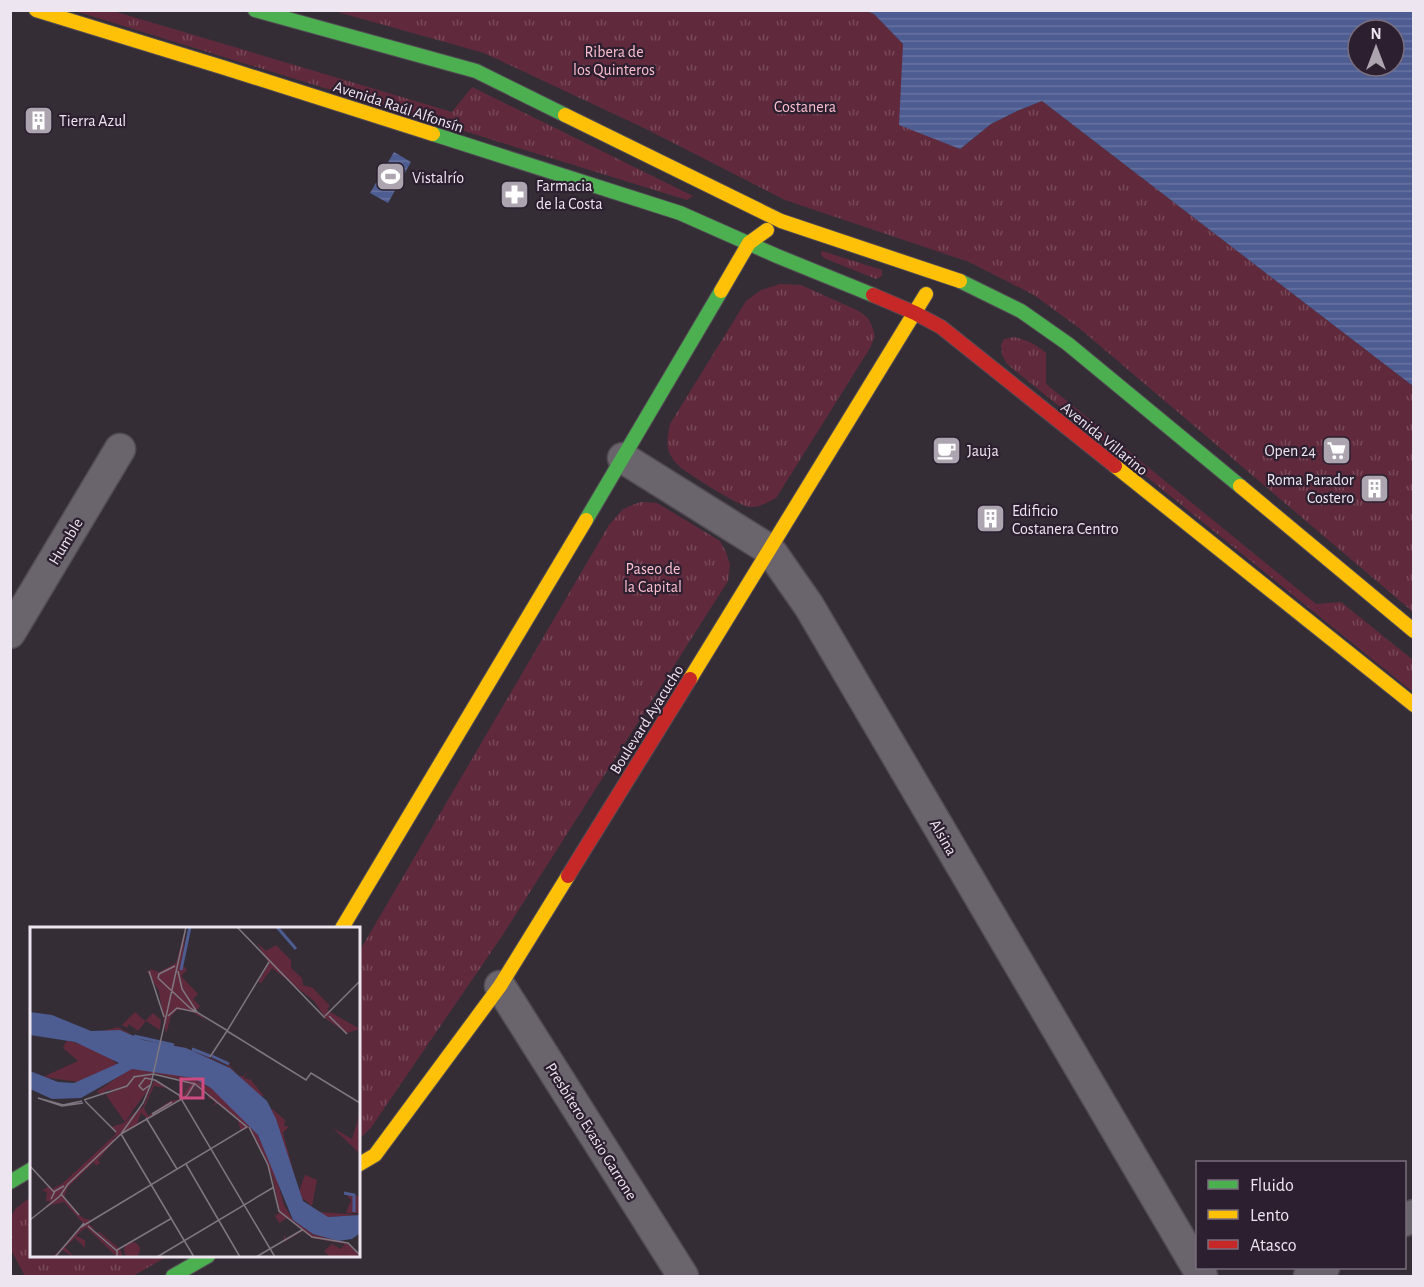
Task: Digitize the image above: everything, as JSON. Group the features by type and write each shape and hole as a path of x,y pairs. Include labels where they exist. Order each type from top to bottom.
{"main road":[{"name":"Avenida Raúl Alfonsín","path":"36,10 668,209 749,243"},
{"path":"255,10 476,71 781,221 964,282 1021,311 1068,344 1413,631"},
{"path":"343,927 749,243 781,221"},
{"name":"Avenida Villarino","path":"749,243 915,313 941,327 1413,705"},
{"name":"Boulevard Ayacucho","path":"360,1164 375,1155 500,986 770,550 938,273"},
{"path":"10,1182 30,1170"},
{"path":"173,1276 206,1257"}],"street":[{"name":"Humble","path":"10,633 120,449"},
{"name":"Alsina","path":"623,458 770,550 809,606 1196,1266"},
{"name":"Presbítero Evasio Garrone","path":"500,986 683,1276"}],"green space":[{"path":"75,11 113,11 452,112 472,87 693,196 687,200"},
{"name":"Costanera","path":"334,11 866,11 874,14 903,44 960,149 991,124 1042,101 1413,386 1413,612 1079,328 1034,295 969,262 785,200 646,129 484,53"},
{"path":"822,251 882,270 882,276 876,279 824,258 821,255"},
{"path":"780,284 801,285 859,311 868,318 875,336 870,348 776,498 760,506 749,507 725,496 680,467 669,452 668,436 670,424 746,301 761,290"},
{"path":"1014,337 1039,347 1046,353 1046,384 1316,604 1341,602 1413,660 1413,692 1007,364 1002,355 1001,345 1004,339"},
{"name":"Paseo de la Capital","path":"640,502 657,503 720,541 730,565 728,581 502,936 370,1129 360,1138 360,950 609,525 623,509"},
{"path":"30,1198 30,1257 166,1257 133,1276 25,1276 11,1250 11,1218 15,1209"}],"water":[{"path":"866,11 1413,11 1413,386 1042,101 991,124 960,149 899,125 903,44 874,14"},
{"name":"Vistalrío","path":"394,152 411,162 388,203 370,193"}],"traffic: fast":[{"path":"255,10 476,71 565,115"},
{"path":"433,134 680,213 873,295"},
{"path":"960,281 1021,311 1068,344 1240,486"},
{"path":"586,520 721,291"},
{"path":"10,1182 30,1170"},
{"path":"173,1276 206,1257"}],"traffic: slow":[{"path":"36,10 433,134"},
{"path":"565,115 781,221 960,281"},
{"path":"721,291 749,243 767,230"},
{"path":"690,679 926,294"},
{"path":"1115,466 1414,705"},
{"path":"1240,486 1414,631"},
{"path":"343,927 586,520"},
{"path":"360,1164 375,1155 500,986 568,876"}],"traffic: jam":[{"path":"873,295 941,327 1115,466"},
{"path":"568,876 690,679"}],"place":[{"name":"Tierra Azul","path":"38,120"},
{"name":"Vistalrío","path":"391,177"},
{"name":"Farmacia de la Costa","path":"515,194"},
{"name":"Jauja","path":"946,450"},
{"name":"Open 24","path":"1337,450"},
{"name":"Roma Parador Costero","path":"1375,488"},
{"name":"Edificio Costanera Centro","path":"991,519"}],"park label":[{"name":"Ribera de los Quinteros","path":"614,60"}]}
